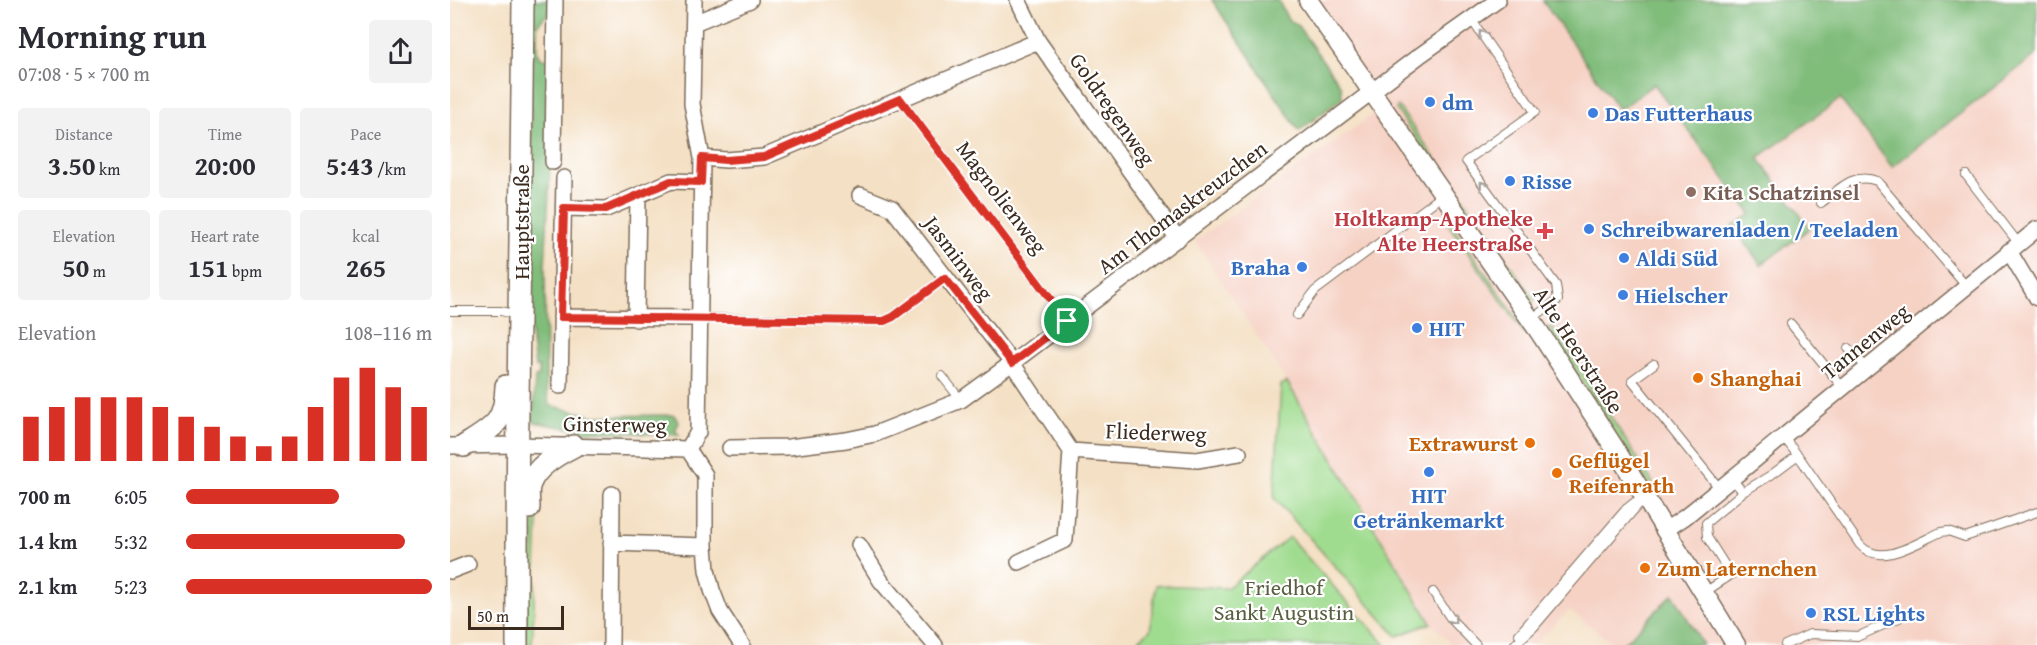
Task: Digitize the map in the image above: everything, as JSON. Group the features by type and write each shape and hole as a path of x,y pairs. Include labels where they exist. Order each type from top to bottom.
{"main road":[{"name":"Hauptstraße","path":"517,645 517,445 523,0"},
{"path":"457,446 495,424 505,408 507,347 520,316"},
{"path":"517,557 528,535 529,484 535,475 556,456 574,446"}],"street":[{"path":"553,162 555,0"},
{"name":"Ginsterweg","path":"457,446 688,449 698,432 702,158 692,104 694,0"},
{"path":"694,23 750,0"},
{"name":"Goldregenweg","path":"1018,0 1038,41 1178,239"},
{"name":"Alte Heerstraße","path":"1308,0 1531,319 1736,645"},
{"name":"Am Thomaskreuzchen","path":"730,448 789,447 875,434 961,400 1498,0"},
{"path":"702,158 726,160 764,157 1038,41"},
{"name":"Ginsterweg","path":"560,386 564,178"},
{"path":"564,208 606,209 671,181 701,182"},
{"name":"Jasminweg","path":"860,195 892,208 1012,363"},
{"path":"636,319 638,196"},
{"name":"Tannenweg","path":"1664,531 1732,479 2037,229"},
{"path":"2014,248 2037,298"},
{"path":"561,317 699,318"},
{"path":"1012,363 1071,451 1065,540 1019,562"},
{"path":"688,449 705,475 706,570 720,611 735,643"},
{"name":"Fliederweg","path":"1071,451 1197,460 1239,453"},
{"path":"611,645 612,494"},
{"path":"611,543 705,546"},
{"path":"859,545 881,581 935,645"},
{"path":"450,571 468,564"}],"lane":[{"path":"1471,19 1535,112 1466,161 1556,285 1558,300 1531,319"},
{"name":"Magnolienweg","path":"900,99 1067,321"},
{"path":"1966,175 2014,248"},
{"path":"1821,203 1855,178 1877,181 1966,286"},
{"path":"1297,315 1315,291 1445,194"},
{"path":"699,318 884,321 893,317 945,278"},
{"path":"450,311 501,311 520,316"},
{"path":"1791,324 1843,388"},
{"path":"1848,348 1867,368"},
{"path":"1654,364 1632,380 1719,489"},
{"path":"942,376 961,400"},
{"path":"1783,436 1860,546 1872,554 1882,555 1894,552 1941,532 1948,531 1965,537 2037,512"},
{"path":"1702,594 1731,575 1707,537 1706,523 1743,492 1771,476 1798,455"},
{"path":"1732,479 1743,492"},
{"path":"1519,634 1626,509 1644,497"},
{"path":"1514,645 1534,627 1644,497"},
{"path":"1433,592 1451,619 1476,645"},
{"path":"1785,645 1810,634 1859,636 1899,618"}],"shaded area":[{"path":"1304,0 1542,0 1619,110 1654,84 1703,149 1810,228 1757,158 1840,99 1893,167 2037,54 2037,645 1703,645 1673,594 1622,645 1615,645 1569,610 1534,645 1452,645 1431,623 1282,374 1195,241 1381,109"}],"green space":[{"path":"531,0 552,0 551,11 537,25 537,54 542,59 552,60 545,266 546,386 549,405 593,416 674,415 679,423 675,430 679,435 584,431 533,422 535,377 539,376 539,367 535,367 529,316"},
{"path":"1212,0 1278,0 1288,19 1298,26 1341,86 1342,98 1299,131"},
{"path":"1542,0 2037,0 2037,54 1892,167 1840,99 1758,158 1810,228 1761,265 1733,226 1751,214 1654,84 1619,110"},
{"path":"1398,106 1535,300 1531,303 1398,112 1396,109"},
{"path":"1446,216 1528,334 1524,333 1443,217"},
{"path":"1552,327 1653,483 1649,485 1548,328"},
{"path":"1287,382 1431,623 1397,636 1274,498 1281,385"},
{"path":"540,477 543,485 539,502 532,645 526,645 527,580"},
{"name":"Friedhof Sankt Augustin","path":"1289,537 1386,645 1133,645 1150,630 1156,585 1227,588"},
{"path":"1673,594 1703,645 1622,645"}],"place":[{"name":"dm","path":"1430,102"},
{"name":"Das Futterhaus","path":"1593,113"},
{"name":"Risse","path":"1510,181"},
{"name":"Kita Schatzinsel","path":"1691,192"},
{"name":"Schreibwarenladen / Teeladen","path":"1589,229"},
{"name":"Holtkamp-Apotheke Alte Heerstraße","path":"1545,231"},
{"name":"Aldi Süd","path":"1624,258"},
{"name":"Braha","path":"1302,267"},
{"name":"Hielscher","path":"1623,295"},
{"name":"HIT","path":"1417,328"},
{"name":"Shanghai","path":"1698,378"},
{"name":"Extrawurst","path":"1530,443"},
{"name":"HIT Getränkemarkt","path":"1429,472"},
{"name":"Geflügel Reifenrath","path":"1557,473"},
{"name":"Zum Laternchen","path":"1645,568"},
{"name":"RSL Lights","path":"1811,613"}],"route":[{"path":"900,99 1067,321 1012,363 945,278 893,317 884,321 561,317 564,208 606,209 671,181 701,182 702,158 726,160 764,157 900,99"}]}
